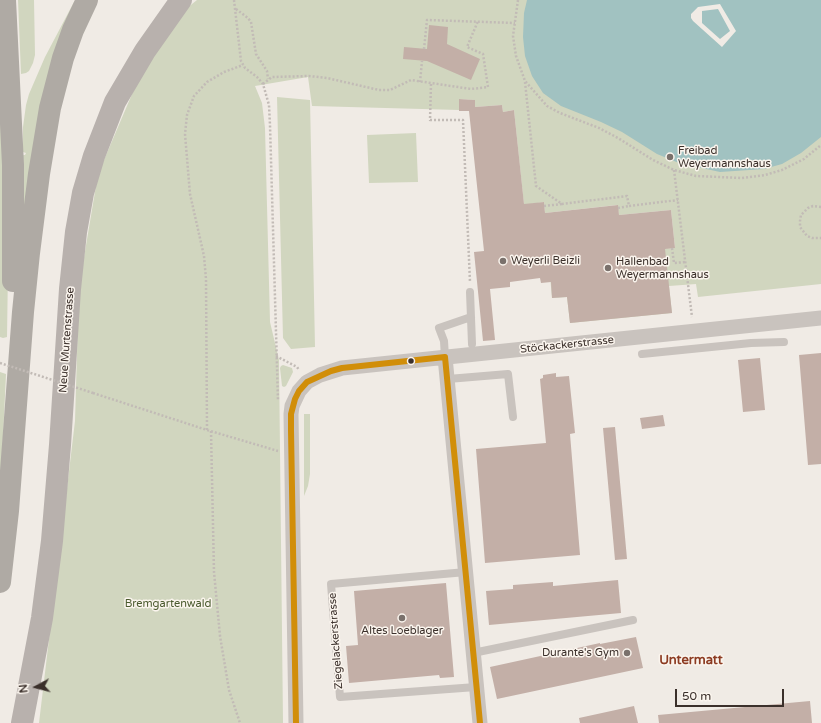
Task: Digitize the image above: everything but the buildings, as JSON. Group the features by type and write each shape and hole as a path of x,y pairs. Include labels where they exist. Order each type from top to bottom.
{"highway":[{"path":"5,0 13,198 13,311 10,389 12,448"},
{"path":"0,582 8,511 29,253 45,140 50,108 63,58 73,30 88,0"}],"main road":[{"name":"Neue Murtenstrasse","path":"22,716 42,618 52,541 70,289 76,232 83,193 100,138 121,90 145,51 181,0"}],"street":[{"name":"Stöckackerstrasse","path":"296,723 291,414 292,406 299,391 307,382 331,371 342,368 821,318"},
{"path":"445,358 480,723"}],"lane":[{"path":"470,292 472,344"},
{"path":"445,358 444,340 439,328 471,317"},
{"path":"643,337 643,354 751,343 784,342"},
{"path":"448,379 508,374 512,417"},
{"name":"Ziegelackerstrasse","path":"466,572 332,584 340,697 476,688"},
{"path":"474,653 633,620"}],"path":[{"path":"234,0 240,56 243,65 263,84 269,105 278,406"},
{"path":"518,0 513,36 516,56 525,81 536,186 562,204"},
{"path":"236,9 251,22 256,54 267,71 268,79"},
{"path":"424,49 426,20 515,23"},
{"path":"263,84 268,79 278,76 327,78 379,90 390,90 411,80 471,89 488,87 483,54 467,46 478,21"},
{"path":"420,82 422,60"},
{"path":"207,430 206,279 204,256 190,194 185,134 187,115 194,96 207,82 224,72 243,65"},
{"path":"525,81 548,106 560,113 599,128 653,160 674,170 696,176 742,178 765,175 782,170 798,162 821,145"},
{"path":"431,84 430,120 464,120 470,292"},
{"path":"674,170 694,332"},
{"path":"544,206 627,196 629,206"},
{"path":"618,208 678,200"},
{"path":"821,207 813,206 808,208 801,216 800,221 800,227 806,236 821,238"},
{"path":"672,248 674,263 686,262"},
{"path":"276,356 297,367"},
{"path":"0,363 207,430 292,455"},
{"path":"211,431 214,572 220,636 229,690 240,723"}],"green space":[{"path":"18,0 34,0 35,55 29,71 21,74"},
{"path":"75,0 24,215 23,155 26,153 23,152 23,127 26,105 29,94 45,57"},
{"name":"Bremgartenwald","path":"197,0 821,0 821,284 698,297 696,284 669,286 672,313 570,323 567,297 552,298 548,254 675,248 671,210 619,215 617,205 545,213 544,202 524,205 514,110 503,112 502,105 475,107 474,100 459,99 459,110 312,106 308,77 255,86 262,103 265,128 270,322 279,360 283,723 39,723 75,421 79,287 98,174 141,73 182,12"},
{"path":"0,39 8,269 7,337 3,338 0,337"},
{"path":"277,97 310,100 315,347 291,349 283,338"},
{"path":"416,133 418,182 369,183 367,135"},
{"path":"283,365 292,368 293,372 286,386 284,387 282,386 280,368"},
{"path":"0,372 6,374 0,501"},
{"path":"304,414 310,414 310,474 308,486 304,496"}],"water":[{"path":"527,0 821,0 821,137 801,153 782,164 764,169 720,172 679,163 657,154 622,132 561,106 543,93 532,76 525,56 523,37 524,13"}],"pier":[{"path":"720,4 736,31 722,47 691,18 691,14 698,7","holes":["718,9 730,31 720,39 702,23 702,11"]}],"transit line":[{"path":"296,723 291,430 291,414 295,399 299,391 307,382 331,371 342,368 445,357 480,723"}],"place":[{"name":"Freibad Weyermannshaus","path":"670,157"},
{"name":"Weyerli Beizli","path":"503,261"},
{"name":"Hallenbad Weyermannshaus","path":"608,268"},
{"name":"Altes Loeblager","path":"402,618"},
{"name":"Durante's Gym","path":"627,653"}],"district":[{"name":"Untermatt","path":"691,661"}]}
